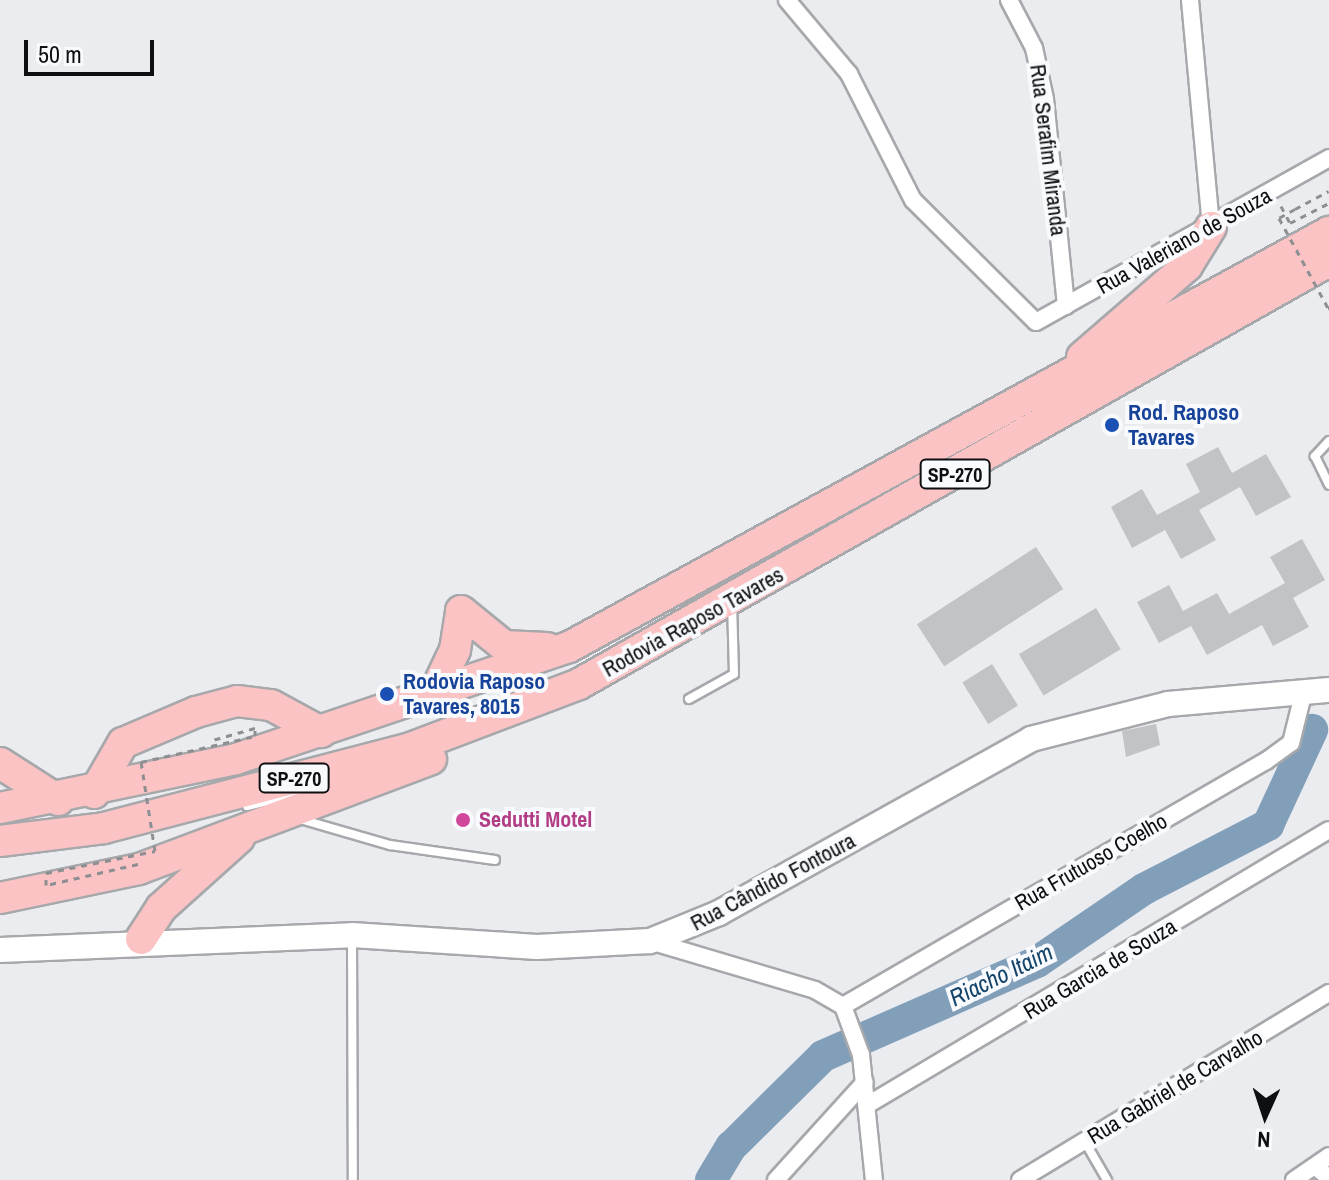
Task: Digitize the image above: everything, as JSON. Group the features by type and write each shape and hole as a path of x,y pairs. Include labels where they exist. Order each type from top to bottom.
{"highway":[{"path":"1077,369 1089,346 1187,266 1211,227"},
{"name":"Rodovia Raposo Tavares","path":"0,808 94,793 321,732 569,647 1329,232"},
{"name":"Rodovia Raposo Tavares","path":"0,841 104,828 475,729 603,672 1329,261"},
{"path":"434,694 455,650 461,611 504,646 569,647"},
{"path":"94,793 123,743 196,712 237,701 271,705 321,732"},
{"path":"0,898 139,869 238,821 289,815 423,763 475,729"},
{"path":"0,763 58,800"},
{"path":"141,939 161,908 238,821"}],"main road":[{"name":"Rua Cândido Fontoura","path":"0,950 141,939 352,935 537,947 650,941 719,913 1031,739 1168,704 1329,690"}],"street":[{"name":"Rua Valeriano de Souza","path":"787,0 849,74 913,200 1037,322 1329,158"},
{"name":"Rua Serafim Miranda","path":"1009,0 1034,48 1045,99 1066,306"},
{"path":"1190,0 1211,227"},
{"name":"Rua Frutuoso Coelho","path":"843,1006 1266,761 1291,743 1304,691"},
{"name":"Rua Garcia de Souza","path":"869,1104 1329,830"},
{"path":"650,941 815,990 843,1006 861,1055 869,1104 874,1180"},
{"name":"Rua Gabriel de Carvalho","path":"1020,1180 1329,993"},
{"path":"776,1180 865,1082"},
{"path":"1294,1180 1325,1167"}],"lane":[{"path":"1329,441 1315,459 1329,485"},
{"path":"689,699 734,674 732,601"},
{"path":"238,821 423,763"},
{"path":"289,815 390,845 495,860"},
{"path":"104,828 188,821"},
{"path":"352,935 353,1180"},
{"path":"1085,1142 1107,1180"}],"path":[{"path":"1328,308 1279,218 1329,191"},
{"path":"1273,192 1290,223 1329,203"},
{"path":"138,864 46,885 46,873 155,851 141,762 255,736 255,728 213,740"}],"building":[{"path":"1218,447 1232,473 1266,454 1291,497 1256,516 1240,487 1199,510 1216,540 1181,559 1165,530 1132,548 1111,507 1142,489 1157,515 1200,492 1186,464"},
{"path":"1302,539 1325,580 1293,598 1309,627 1273,646 1262,625 1207,655 1191,626 1159,643 1137,602 1169,585 1183,611 1217,593 1229,614 1285,583 1270,557"},
{"path":"1036,547 1063,589 944,666 917,624"},
{"path":"1096,608 1121,649 1044,695 1019,654"},
{"path":"992,664 1018,706 988,724 962,683"},
{"path":"1156,724 1160,745 1126,757 1122,731"}],"waterway":[{"name":"Riacho Itaim","path":"711,1180 731,1147 823,1056 1037,962 1144,889 1268,825 1312,730"}],"place":[{"name":"Rod. Raposo Tavares","path":"1112,425"},
{"name":"Rodovia Raposo Tavares, 8015","path":"387,694"},
{"name":"Sedutti Motel","path":"463,820"}]}
